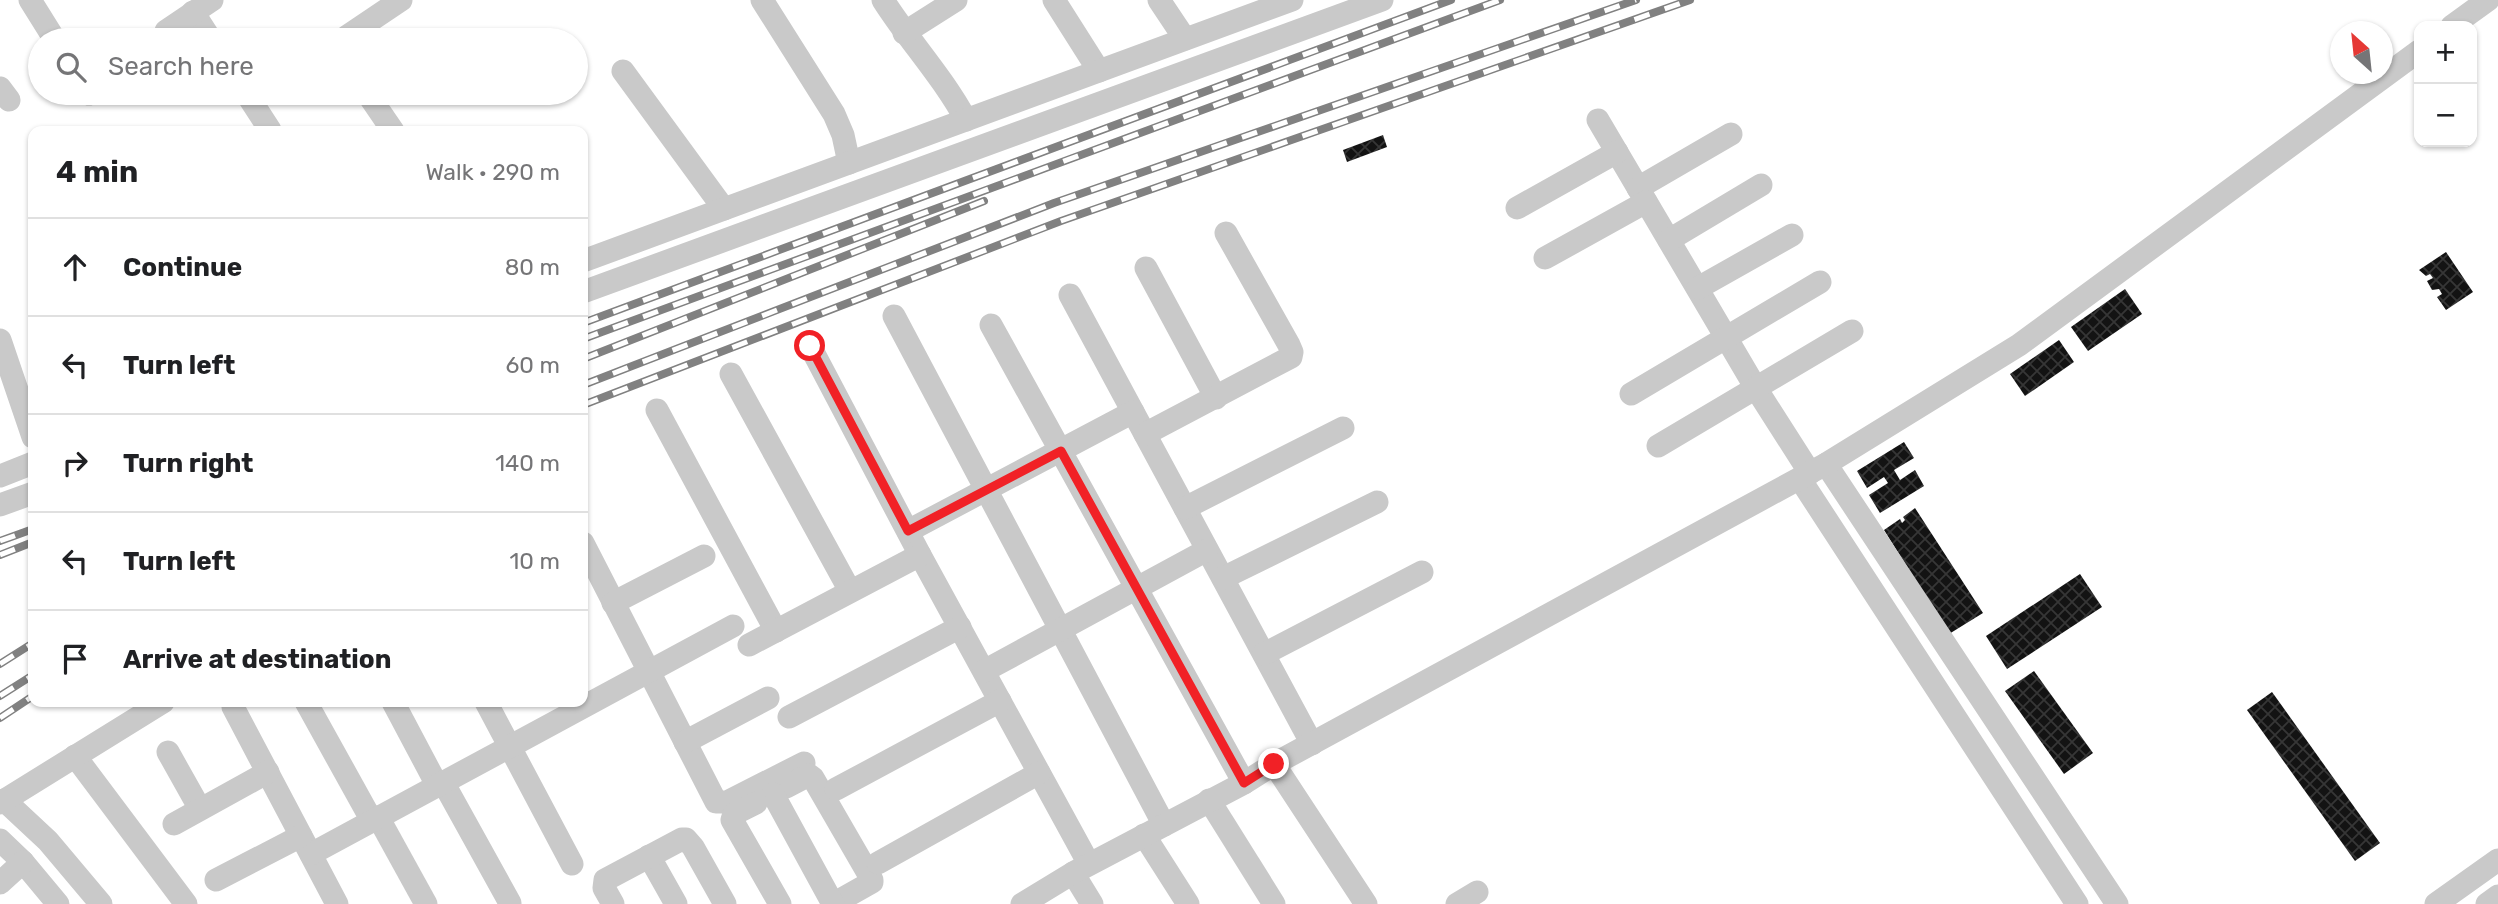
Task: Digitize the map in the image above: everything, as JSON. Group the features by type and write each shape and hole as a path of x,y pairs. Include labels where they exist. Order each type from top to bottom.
{"street":[{"path":"30,0 48,28"},
{"path":"359,28 401,0"},
{"path":"762,0 834,114 843,135 849,163"},
{"path":"883,0 904,33 955,99 966,120"},
{"path":"904,33 956,0"},
{"path":"1054,0 1099,71"},
{"path":"1159,0 1185,39"},
{"path":"588,259 1292,0"},
{"path":"588,290 1327,9 1382,0"},
{"path":"2459,21 2488,0"},
{"path":"170,28 202,6 208,28"},
{"path":"1022,904 1081,868 1244,783 1274,764 1812,472 2019,345 2414,55"},
{"path":"623,71 724,209"},
{"path":"254,105 267,126"},
{"path":"375,105 390,126"},
{"path":"1598,120 1757,390 2117,904"},
{"path":"1545,258 1731,134"},
{"path":"1517,208 1617,152"},
{"path":"1669,240 1761,185"},
{"path":"677,226 686,255"},
{"path":"1145,435 1292,357 1292,352 1226,233"},
{"path":"1698,288 1792,235"},
{"path":"1146,268 1216,398"},
{"path":"1631,394 1820,282"},
{"path":"1070,295 1312,744"},
{"path":"894,316 1061,630 1188,904"},
{"path":"991,325 1244,783"},
{"path":"1658,446 1757,390 1852,331"},
{"path":"0,340 28,422"},
{"path":"810,346 1039,773 1081,868 1092,904"},
{"path":"731,374 850,591"},
{"path":"657,410 776,631"},
{"path":"908,531 1133,412"},
{"path":"1185,508 1343,428"},
{"path":"0,476 28,465"},
{"path":"1812,472 2077,904"},
{"path":"0,505 28,495"},
{"path":"1223,578 1377,502"},
{"path":"984,671 1207,550"},
{"path":"588,553 716,802 721,804 804,763"},
{"path":"749,645 920,555"},
{"path":"613,603 704,556"},
{"path":"1264,654 1422,572"},
{"path":"588,700 733,626"},
{"path":"789,718 960,627"},
{"path":"685,741 768,698"},
{"path":"836,789 1000,701"},
{"path":"101,904 47,841 2,801 155,707"},
{"path":"233,707 306,845 329,901"},
{"path":"309,707 426,904"},
{"path":"396,707 510,903"},
{"path":"489,707 572,864"},
{"path":"216,880 375,819 510,746 575,707"},
{"path":"168,752 200,809"},
{"path":"75,756 186,904"},
{"path":"1274,764 1366,904"},
{"path":"174,824 268,772"},
{"path":"878,863 1039,773"},
{"path":"773,794 833,904 872,882 813,778 804,776 734,814 732,820 780,904"},
{"path":"1209,800 1274,904"},
{"path":"613,904 604,888 605,880 682,839 686,839 693,847 725,904"},
{"path":"0,840 23,862 58,904"},
{"path":"649,856 676,904"},
{"path":"2436,904 2498,860"},
{"path":"0,883 23,862"},
{"path":"2487,904 2498,896"}],"building":[{"path":"1383,135 1387,147 1347,162 1343,150"},
{"path":"2446,252 2473,292 2446,310 2437,297 2442,294 2439,289 2432,290 2427,281 2433,278 2419,270"},
{"path":"2125,289 2142,314 2088,351 2071,327"},
{"path":"2059,340 2074,362 2025,396 2010,374"},
{"path":"1904,442 1914,458 1894,470 1900,480 1915,470 1924,486 1880,513 1869,495 1888,483 1884,477 1867,488 1857,471"},
{"path":"1915,508 1983,613 1949,634 1884,530 1900,519 1902,523 1905,520 1903,517"},
{"path":"2080,574 2102,607 2007,669 1986,636"},
{"path":"2034,671 2093,753 2064,774 2005,691"},
{"path":"2272,692 2380,843 2355,861 2247,710"}],"railway":[{"path":"588,321 1451,0"},
{"path":"588,337 1500,0"},
{"path":"588,383 1054,203 1636,0"},
{"path":"588,403 1061,221 1690,0"},
{"path":"588,357 984,201"},
{"path":"0,541 28,531"},
{"path":"0,555 28,544"},
{"path":"0,664 28,646"},
{"path":"0,696 28,678"},
{"path":"0,718 28,699"}],"route":[{"path":"810,346 908,531 1061,451 1244,783 1274,764"}]}
